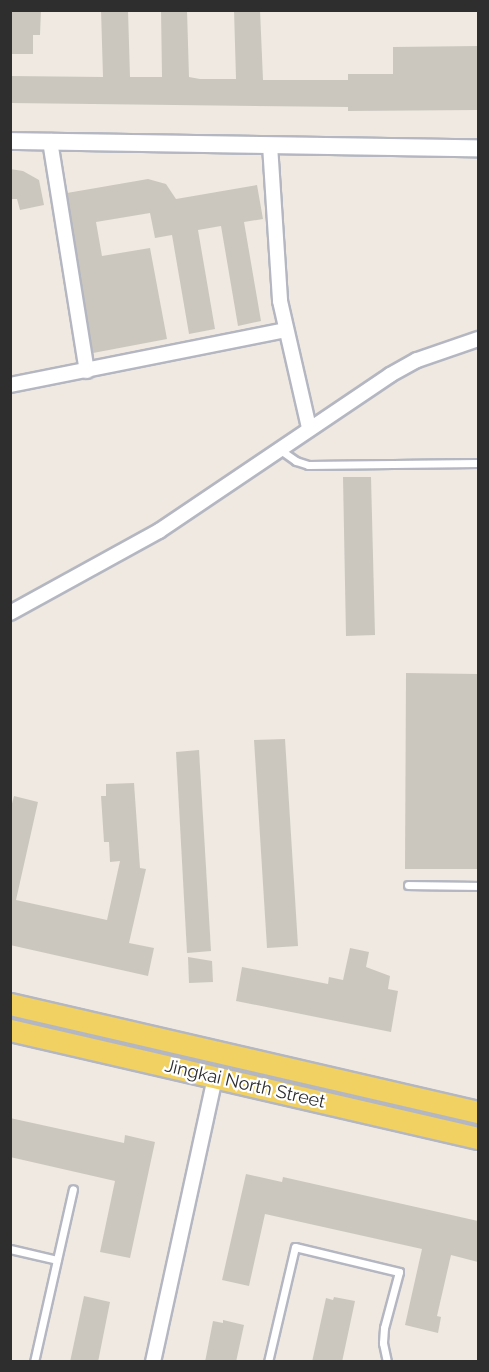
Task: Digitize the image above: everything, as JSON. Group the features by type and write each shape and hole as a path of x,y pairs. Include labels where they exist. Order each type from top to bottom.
{"main road":[{"name":"Jingkai North Street","path":"10,1004 478,1112"},
{"name":"Jingkai North Street","path":"10,1030 478,1138"}],"street":[{"path":"10,141 478,148"},
{"path":"50,141 87,371"},
{"path":"270,145 275,235 285,330 309,428"},
{"path":"10,385 285,330"},
{"path":"10,613 159,531 309,428 417,360 478,339"},
{"path":"153,1362 215,1077"}],"lane":[{"path":"279,449 296,461 308,465 478,463"},
{"path":"408,885 478,886"},
{"path":"34,1362 73,1189"},
{"path":"268,1362 295,1247 399,1272 384,1328 383,1343 387,1362"},
{"path":"10,1249 57,1260"}],"building":[{"path":"10,10 41,10 40,35 33,35 33,54 10,54"},
{"path":"101,10 128,10 130,77 162,77 161,10 187,10 189,77 200,79 236,79 234,10 260,10 263,80 348,80 348,74 393,74 393,47 478,46 478,110 348,111 348,107 10,103 10,76 103,77"},
{"path":"10,169 23,171 39,180 44,205 20,210 17,199 10,199"},
{"path":"148,179 166,184 176,199 257,185 263,219 244,222 261,321 238,326 221,226 198,230 215,329 189,334 172,235 155,238 150,213 96,222 102,256 150,248 167,339 93,353 67,193"},
{"path":"343,477 371,477 375,635 346,636"},
{"path":"406,673 478,674 478,869 405,869"},
{"path":"285,739 298,946 267,948 254,740"},
{"path":"199,750 211,951 187,953 176,752"},
{"path":"134,783 140,868 146,869 129,943 154,948 148,976 10,945 10,811 14,796 38,802 16,900 107,920 120,861 110,862 109,842 104,842 101,796 106,796 106,784"},
{"path":"350,948 369,952 366,967 390,976 388,989 398,991 391,1032 236,1001 242,967 328,984 329,977 343,980"},
{"path":"188,957 212,961 213,982 189,983"},
{"path":"10,1118 124,1143 125,1135 155,1142 130,1258 100,1252 115,1181 10,1157"},
{"path":"246,1174 282,1182 283,1177 478,1221 478,1262 451,1255 437,1316 441,1317 438,1333 405,1325 422,1249 265,1214 249,1286 222,1280"},
{"path":"84,1296 110,1302 98,1362 70,1362"},
{"path":"334,1297 355,1301 342,1362 312,1362 326,1298 333,1300"},
{"path":"223,1320 244,1325 236,1362 205,1362 213,1321 223,1323"}]}
